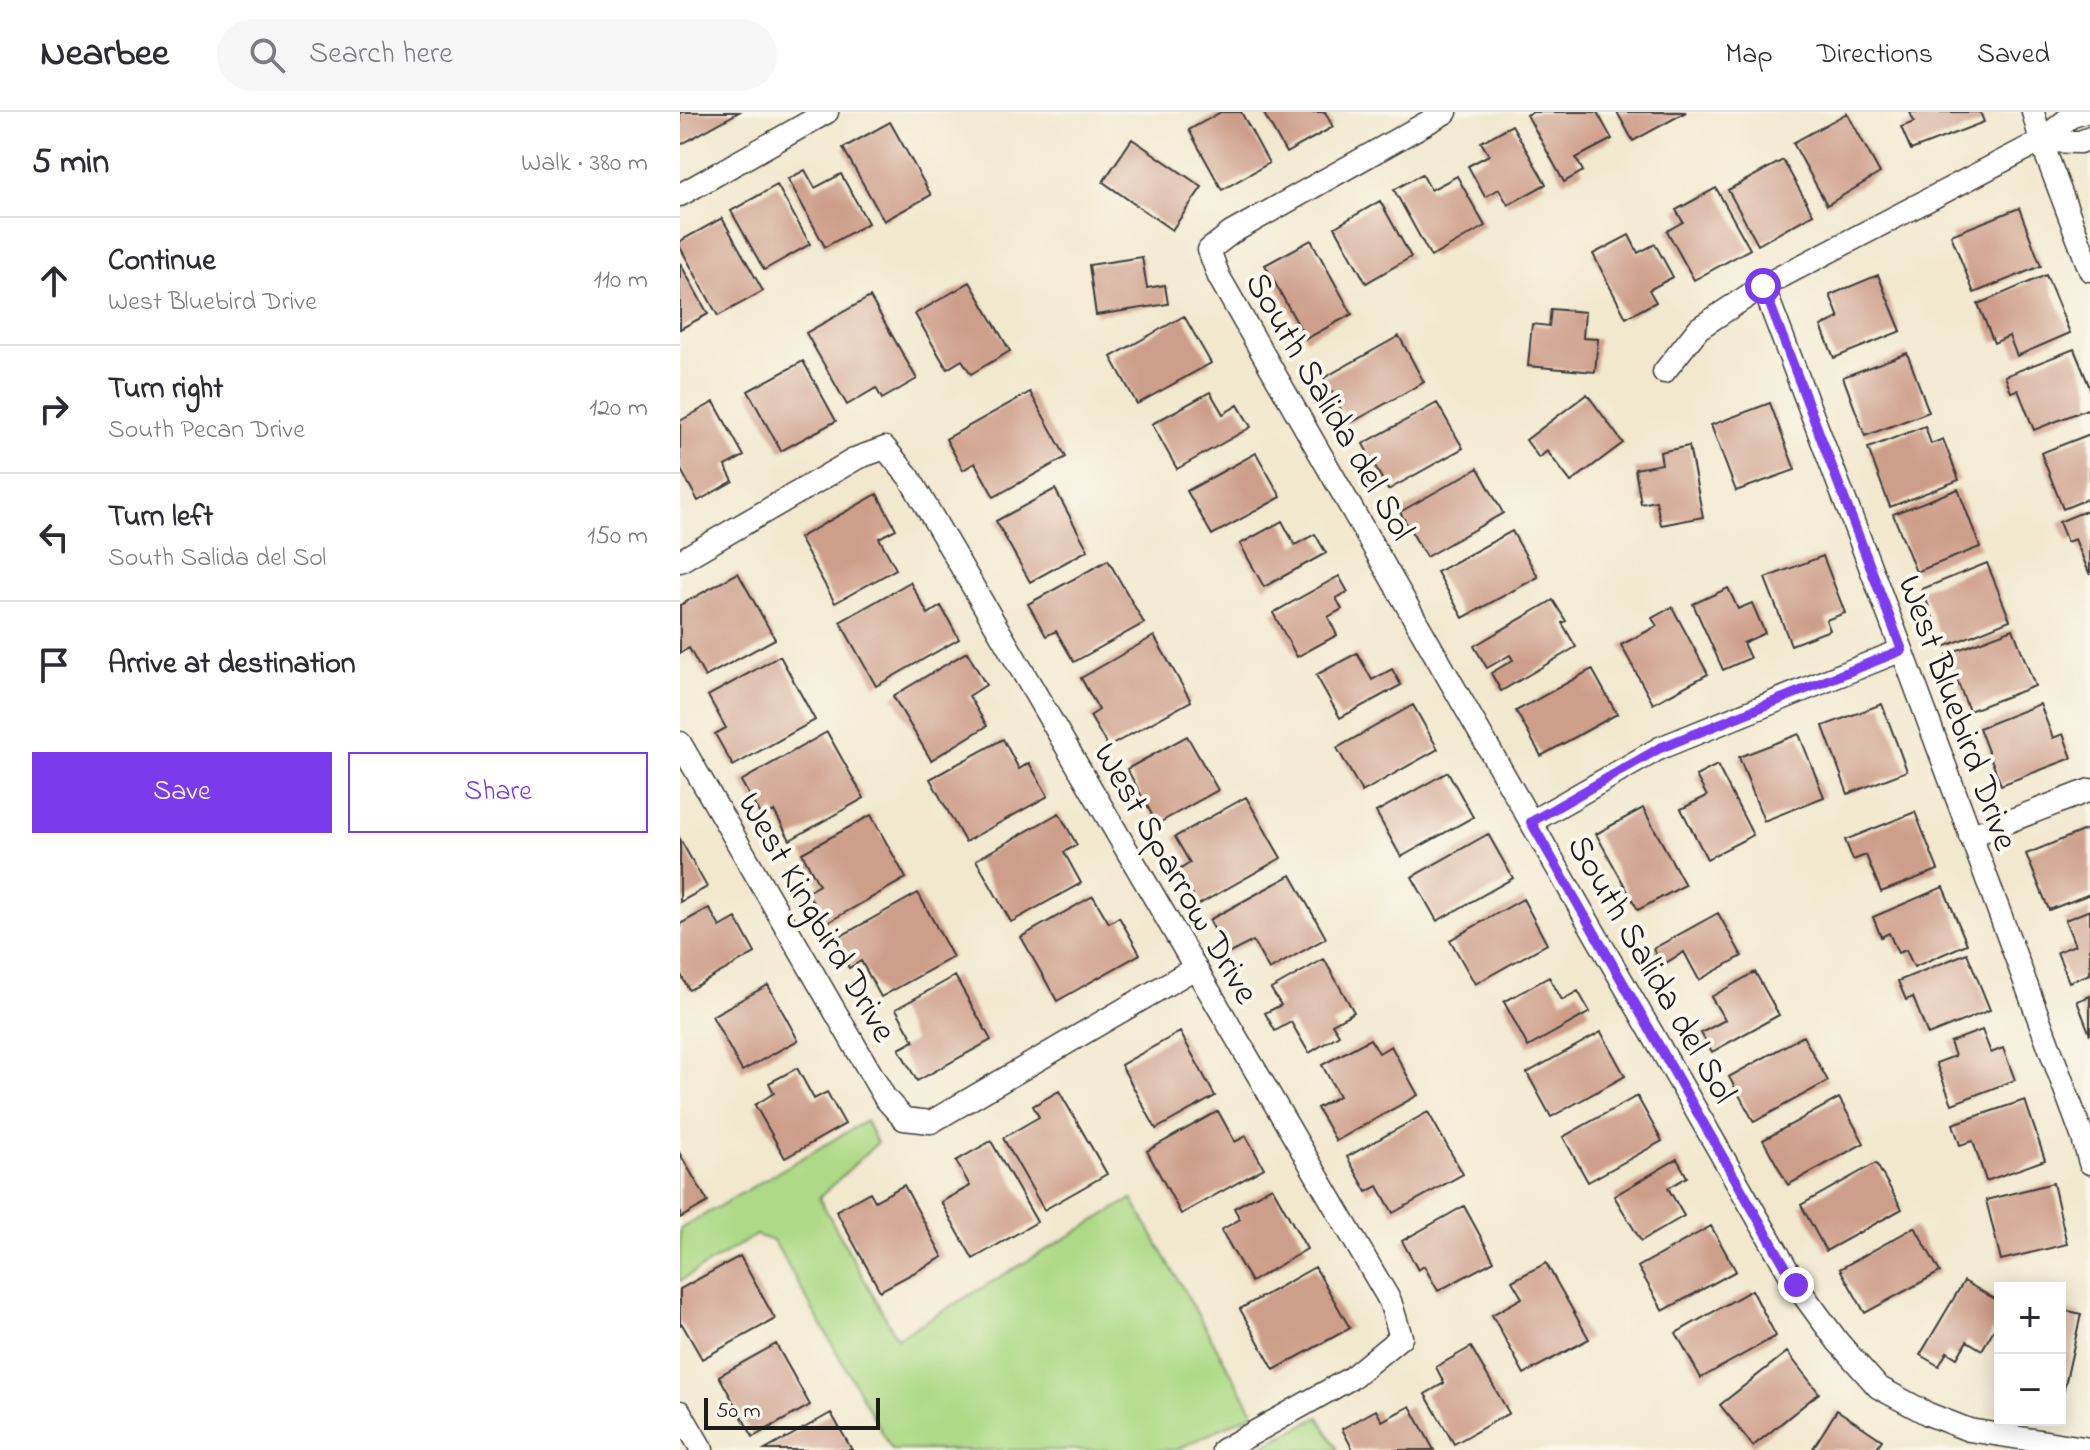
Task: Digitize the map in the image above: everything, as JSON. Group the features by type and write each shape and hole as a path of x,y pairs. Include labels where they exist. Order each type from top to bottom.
{"street":[{"path":"680,195 827,112"},
{"name":"South Salida del Sol","path":"1446,112 1231,233 1209,250 1219,277 1796,1285 1838,1342 1878,1387 1928,1414 1969,1430 2090,1449"},
{"path":"2033,112 2090,270"},
{"path":"1664,372 1699,328 1763,286 2041,141 2070,117 2085,112"},
{"path":"2041,141 2080,142 2090,138"},
{"name":"West Bluebird Drive","path":"1763,286 1902,650 2090,1163"},
{"name":"West Sparrow Drive","path":"680,561 857,458 885,448 909,477 1390,1301 1401,1337 1351,1378 1223,1450"},
{"path":"1531,822 1660,748 1902,650"},
{"name":"West Kingbird Drive","path":"680,743 885,1098 904,1119 931,1122 1195,968"},
{"path":"1970,836 2090,790"},
{"path":"680,1412 702,1450"}],"green space":[{"path":"866,1121 877,1143 819,1198 897,1338 1132,1199 1254,1413 1176,1450 892,1450 774,1241 756,1235 680,1281 680,1229"},
{"path":"1319,1417 1338,1450 1255,1450"}],"building":[{"path":"680,112 739,112 680,145"},
{"path":"1221,112 1241,112 1269,163 1222,190 1189,130"},
{"path":"1263,112 1325,112 1333,127 1286,153"},
{"path":"1533,112 1597,112 1612,139 1576,158 1583,171 1564,182 1527,115"},
{"path":"1617,112 1686,112 1633,141"},
{"path":"1910,112 1980,112 1984,122 1911,150 1901,127 1914,122"},
{"path":"1847,113 1880,173 1827,205 1793,143"},
{"path":"890,122 931,195 884,221 843,148"},
{"path":"1512,125 1546,184 1508,205 1499,189 1485,197 1468,166 1489,155 1481,142"},
{"path":"1132,139 1202,187 1172,230 1103,182"},
{"path":"1783,160 1813,214 1758,245 1728,190"},
{"path":"805,170 815,188 841,174 868,223 825,247 788,179"},
{"path":"1422,174 1431,190 1457,176 1485,226 1431,257 1394,190"},
{"path":"777,185 810,244 764,270 731,211"},
{"path":"1716,188 1750,249 1694,280 1667,231 1683,222 1676,210"},
{"path":"1380,201 1411,257 1366,283 1335,227"},
{"path":"2019,208 2041,266 1974,293 1951,235"},
{"path":"722,218 763,291 718,316 680,247 680,241"},
{"path":"1629,235 1638,253 1655,244 1673,277 1649,290 1656,302 1626,318 1593,254"},
{"path":"1311,240 1352,314 1306,339 1265,265"},
{"path":"1142,257 1147,288 1165,285 1168,304 1096,315 1089,265"},
{"path":"680,263 708,314 680,329"},
{"path":"1878,275 1901,331 1834,358 1821,326 1839,318 1830,295"},
{"path":"2046,275 2070,333 2017,356 2009,336 1994,343 1978,304"},
{"path":"970,282 1010,351 971,374 962,360 947,369 915,314"},
{"path":"870,297 917,379 882,399 876,388 847,405 806,333"},
{"path":"1551,309 1585,312 1583,338 1598,339 1595,372 1528,366 1532,324 1549,326"},
{"path":"1184,316 1211,363 1137,404 1111,357"},
{"path":"1399,336 1424,382 1349,424 1324,378"},
{"path":"2074,349 2090,388 2090,408 2034,430 2018,390 2011,392 2005,376"},
{"path":"1907,353 1929,412 1865,436 1843,377"},
{"path":"803,361 836,421 781,451 748,391"},
{"path":"1030,392 1066,457 994,497 975,463 963,470 946,439"},
{"path":"1210,392 1223,414 1238,405 1251,427 1177,469 1152,424"},
{"path":"1587,394 1623,443 1571,482 1547,451 1539,458 1526,440"},
{"path":"714,402 744,456 725,466 733,481 698,501 680,468 680,421"},
{"path":"1437,403 1463,448 1388,490 1363,444"},
{"path":"1770,403 1795,470 1736,491 1711,425"},
{"path":"1925,426 1931,444 1943,439 1959,480 1890,507 1868,448"},
{"path":"2090,434 2090,498 2063,509 2041,453"},
{"path":"1689,446 1703,517 1661,525 1656,501 1641,504 1635,469 1662,464 1660,452"},
{"path":"1256,453 1281,497 1212,535 1187,491"},
{"path":"1478,468 1503,513 1426,557 1400,512"},
{"path":"1055,489 1088,550 1030,582 996,521"},
{"path":"1958,489 1980,547 1916,572 1893,514"},
{"path":"877,494 896,529 879,538 896,569 835,603 799,538"},
{"path":"2090,509 2090,575 2075,539 2067,542 2059,522"},
{"path":"1282,521 1295,545 1315,534 1326,553 1264,587 1240,544"},
{"path":"1512,531 1538,577 1463,618 1437,572"},
{"path":"1823,556 1845,613 1826,620 1830,630 1791,645 1765,578"},
{"path":"1108,560 1144,623 1074,662 1056,631 1046,636 1028,604"},
{"path":"1987,563 2010,620 1944,647 1922,589"},
{"path":"738,573 775,639 705,677 689,648 680,653 680,605"},
{"path":"1339,576 1348,592 1336,598 1342,609 1328,617 1337,635 1297,657 1273,613"},
{"path":"910,582 928,614 941,606 959,639 876,686 840,622"},
{"path":"1728,588 1738,609 1752,603 1765,633 1743,643 1750,658 1723,670 1693,604"},
{"path":"1553,600 1566,621 1562,623 1576,647 1501,691 1491,673 1513,660 1510,655 1487,668 1474,646"},
{"path":"1672,607 1708,674 1653,704 1621,645 1657,626 1652,618"},
{"path":"2013,629 2035,686 1969,711 1947,654"},
{"path":"1154,636 1191,701 1108,747 1090,716 1099,710 1081,678"},
{"path":"967,652 986,685 969,696 987,726 931,760 893,696"},
{"path":"1357,653 1372,680 1392,669 1401,685 1340,718 1316,675"},
{"path":"780,656 815,720 733,766 715,734 726,728 708,696"},
{"path":"1592,669 1617,714 1541,756 1516,711"},
{"path":"1882,704 1907,771 1848,794 1823,726"},
{"path":"2040,704 2053,738 2063,734 2072,758 2001,785 1979,728"},
{"path":"1413,705 1438,749 1362,792 1337,748"},
{"path":"827,732 864,798 790,840 774,811 762,818 741,781"},
{"path":"1799,734 1824,797 1764,821 1739,757"},
{"path":"1187,736 1218,790 1157,824 1127,769"},
{"path":"1003,739 1019,769 1029,763 1048,796 965,842 930,779"},
{"path":"1717,765 1753,835 1707,859 1681,809 1707,796 1696,776"},
{"path":"1448,772 1473,817 1401,857 1376,812"},
{"path":"1246,797 1281,858 1198,905 1179,870 1190,863 1175,837"},
{"path":"1643,808 1685,885 1638,910 1596,834"},
{"path":"1915,812 1938,870 1881,892 1866,855 1853,860 1845,840"},
{"path":"1059,813 1077,845 1064,852 1081,883 1011,922 976,860"},
{"path":"871,815 906,878 825,924 807,892 819,885 802,853"},
{"path":"2090,828 2090,894 2049,910 2026,854"},
{"path":"1488,834 1513,878 1437,921 1412,877"},
{"path":"680,839 707,887 680,902"},
{"path":"1291,875 1326,938 1269,970 1253,941 1228,954 1209,920"},
{"path":"1943,887 1967,944 1914,967 1906,950 1898,953 1889,933 1881,937 1873,917"},
{"path":"918,893 953,957 881,997 861,961 849,968 834,940"},
{"path":"1093,896 1109,923 1119,917 1140,954 1057,1001 1021,937"},
{"path":"1523,899 1547,944 1475,984 1450,940"},
{"path":"709,908 720,927 736,918 755,953 689,990 680,973 680,924"},
{"path":"2090,910 2090,974 2069,982 2057,952 2075,945 2065,920"},
{"path":"1718,913 1742,956 1699,980 1684,952 1662,965 1653,949"},
{"path":"1967,953 1990,1010 1928,1035 1913,997 1906,1000 1898,981"},
{"path":"1324,959 1354,1012 1332,1024 1339,1035 1309,1053 1291,1022 1275,1031 1265,1013 1281,1005 1271,989"},
{"path":"1755,972 1779,1015 1712,1052 1701,1033 1725,1020 1711,997"},
{"path":"955,976 991,1040 917,1081 899,1049 914,1041 896,1009"},
{"path":"1549,977 1562,1000 1578,991 1590,1012 1528,1047 1504,1002"},
{"path":"768,985 798,1040 742,1071 712,1016"},
{"path":"2090,996 2090,1035 2077,1001"},
{"path":"1982,1030 1991,1053 2003,1048 2015,1080 1952,1104 1936,1063 1955,1056 1950,1042"},
{"path":"1180,1032 1215,1096 1156,1129 1121,1065"},
{"path":"1601,1032 1625,1076 1551,1117 1527,1073"},
{"path":"1803,1036 1828,1081 1754,1122 1729,1077"},
{"path":"1370,1039 1379,1053 1391,1046 1418,1095 1336,1141 1317,1108 1339,1096 1322,1065"},
{"path":"797,1068 814,1099 827,1092 845,1124 785,1158 755,1105 774,1093 769,1083"},
{"path":"1059,1091 1107,1174 1044,1210 1003,1138 1039,1117 1033,1106"},
{"path":"1637,1096 1662,1141 1588,1182 1563,1137"},
{"path":"1839,1098 1864,1143 1788,1185 1763,1140"},
{"path":"2025,1100 2045,1160 1986,1181 1973,1141 1960,1145 1953,1124"},
{"path":"1218,1111 1235,1142 1246,1136 1264,1168 1181,1214 1147,1151"},
{"path":"1428,1112 1463,1174 1393,1213 1378,1186 1367,1192 1347,1157"},
{"path":"991,1141 1037,1222 973,1259 941,1202 970,1186 956,1161"},
{"path":"680,1154 708,1202 680,1218"},
{"path":"1677,1159 1687,1177 1668,1188 1684,1216 1641,1241 1614,1196"},
{"path":"1876,1163 1902,1209 1826,1251 1801,1205"},
{"path":"2053,1183 2067,1244 2001,1260 1986,1200"},
{"path":"904,1185 943,1257 880,1291 836,1211 870,1192 875,1201"},
{"path":"1272,1187 1307,1249 1251,1282 1221,1230 1240,1219 1234,1208"},
{"path":"1464,1206 1494,1261 1438,1291 1424,1266 1418,1270 1402,1241"},
{"path":"1711,1226 1736,1271 1663,1311 1638,1267"},
{"path":"1915,1227 1940,1272 1865,1313 1840,1269"},
{"path":"740,1256 775,1319 702,1359 680,1325 680,1289"},
{"path":"1546,1263 1589,1339 1524,1374 1492,1315 1522,1298 1512,1281"},
{"path":"1315,1267 1350,1328 1274,1370 1240,1309"},
{"path":"1964,1281 1994,1298 1994,1329 1982,1350 1967,1341 1957,1358 1947,1352 1939,1366 1920,1355"},
{"path":"1752,1290 1776,1336 1701,1378 1676,1333"},
{"path":"2066,1310 2081,1314 2066,1381"},
{"path":"776,1344 810,1405 753,1437 719,1376"},
{"path":"1471,1347 1509,1413 1454,1444 1425,1394 1444,1383 1436,1367"},
{"path":"1787,1352 1819,1393 1753,1446 1720,1405"},
{"path":"1410,1406 1434,1450 1353,1450 1342,1429 1376,1410 1382,1421"},
{"path":"1837,1410 1882,1440 1875,1450 1812,1450"},
{"path":"831,1413 852,1450 765,1450"}],"route":[{"path":"1763,286 1902,650 1660,748 1531,822 1796,1285"}]}
